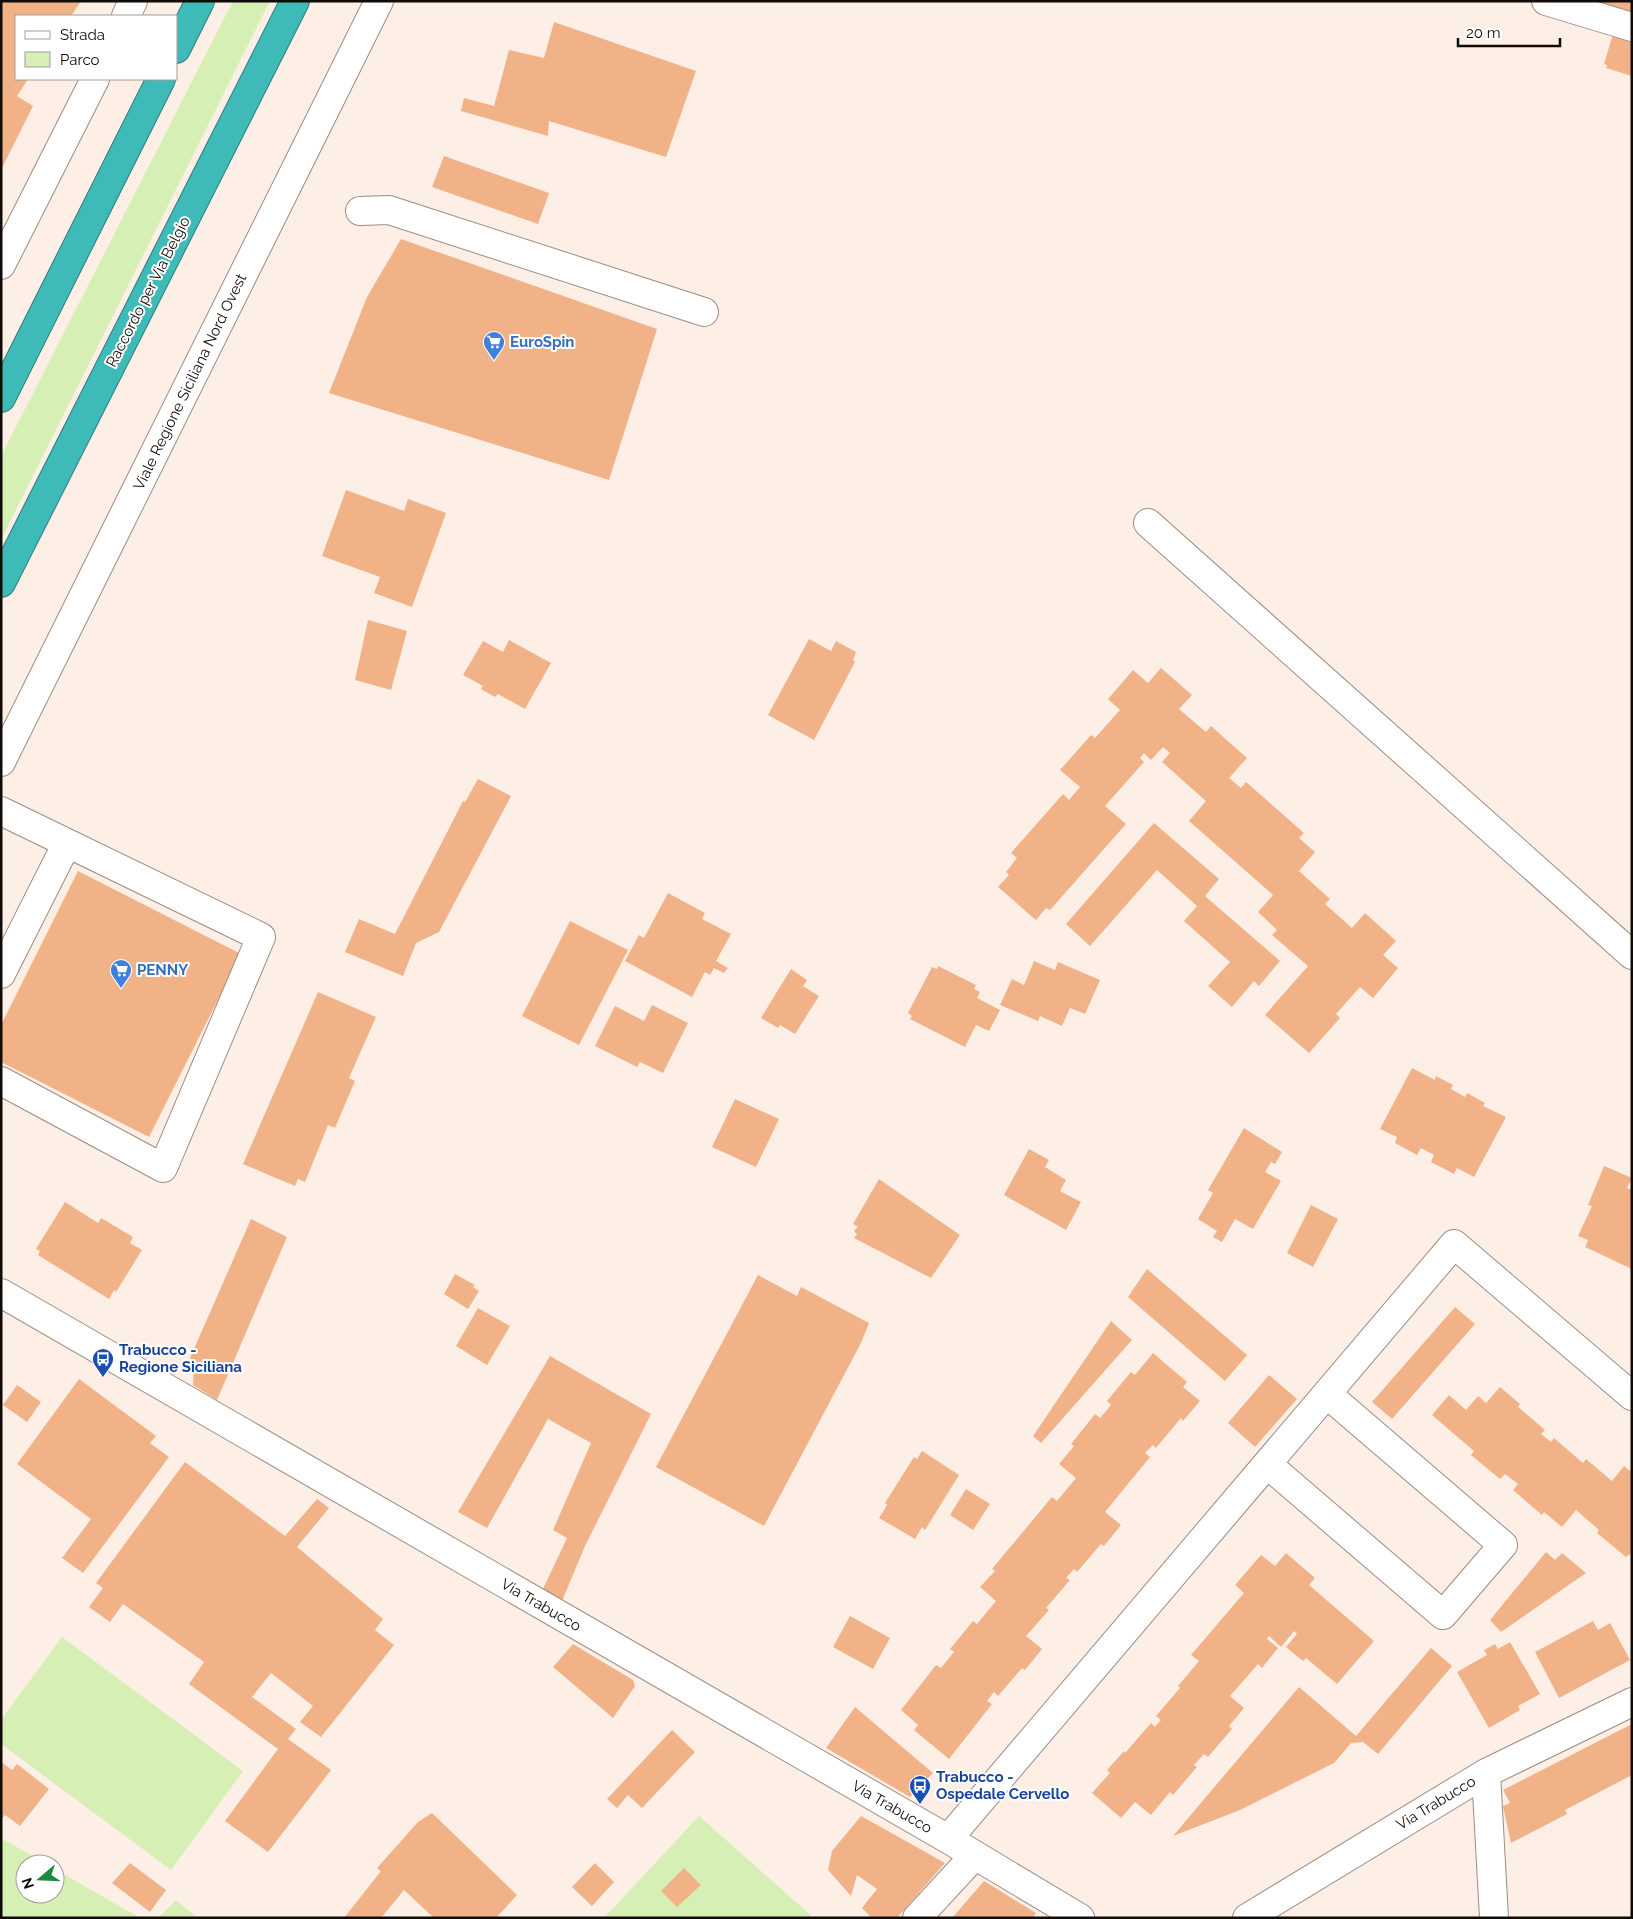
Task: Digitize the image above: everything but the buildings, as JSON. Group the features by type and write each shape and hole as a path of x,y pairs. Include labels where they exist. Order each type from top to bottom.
{"highway":[{"path":"178,45 200,1"},
{"name":"Raccordo per Via Belgio","path":"1,583 295,1"},
{"path":"1,398 160,80"}],"street":[{"path":"126,15 133,1"},
{"name":"Viale Regione Siciliana Nord Ovest","path":"1,762 379,1"},
{"path":"1546,1 1632,27"},
{"path":"1,265 94,80"},
{"path":"360,211 389,210 704,312"},
{"path":"1148,523 1632,955"},
{"path":"1,811 261,937 163,1168 1,1082"},
{"path":"1,974 67,843"},
{"path":"948,1839 1454,1244 1632,1396"},
{"name":"Via Trabucco","path":"1,1294 948,1839 1080,1918"},
{"path":"1268,1464 1443,1615 1503,1545 1327,1394"},
{"name":"Via Trabucco","path":"1259,1915 1486,1773 1632,1702"},
{"path":"1486,1773 1494,1918"},
{"path":"917,1918 975,1855"}],"green space":[{"path":"233,1 270,1 1,540 1,456"},
{"path":"62,1637 243,1771 171,1870 1,1744 1,1720"},
{"path":"699,1816 814,1918 604,1918"},
{"path":"1,1838 29,1854 15,1854 15,1904 65,1904 65,1875 140,1918 1,1918"},
{"path":"176,1900 198,1918 158,1918"}],"place":[{"name":"EuroSpin","path":"494,361"},
{"name":"PENNY","path":"121,989"},
{"name":"Trabucco - Regione Siciliana","path":"103,1378"},
{"name":"Trabucco - Ospedale Cervello","path":"920,1805"}]}
